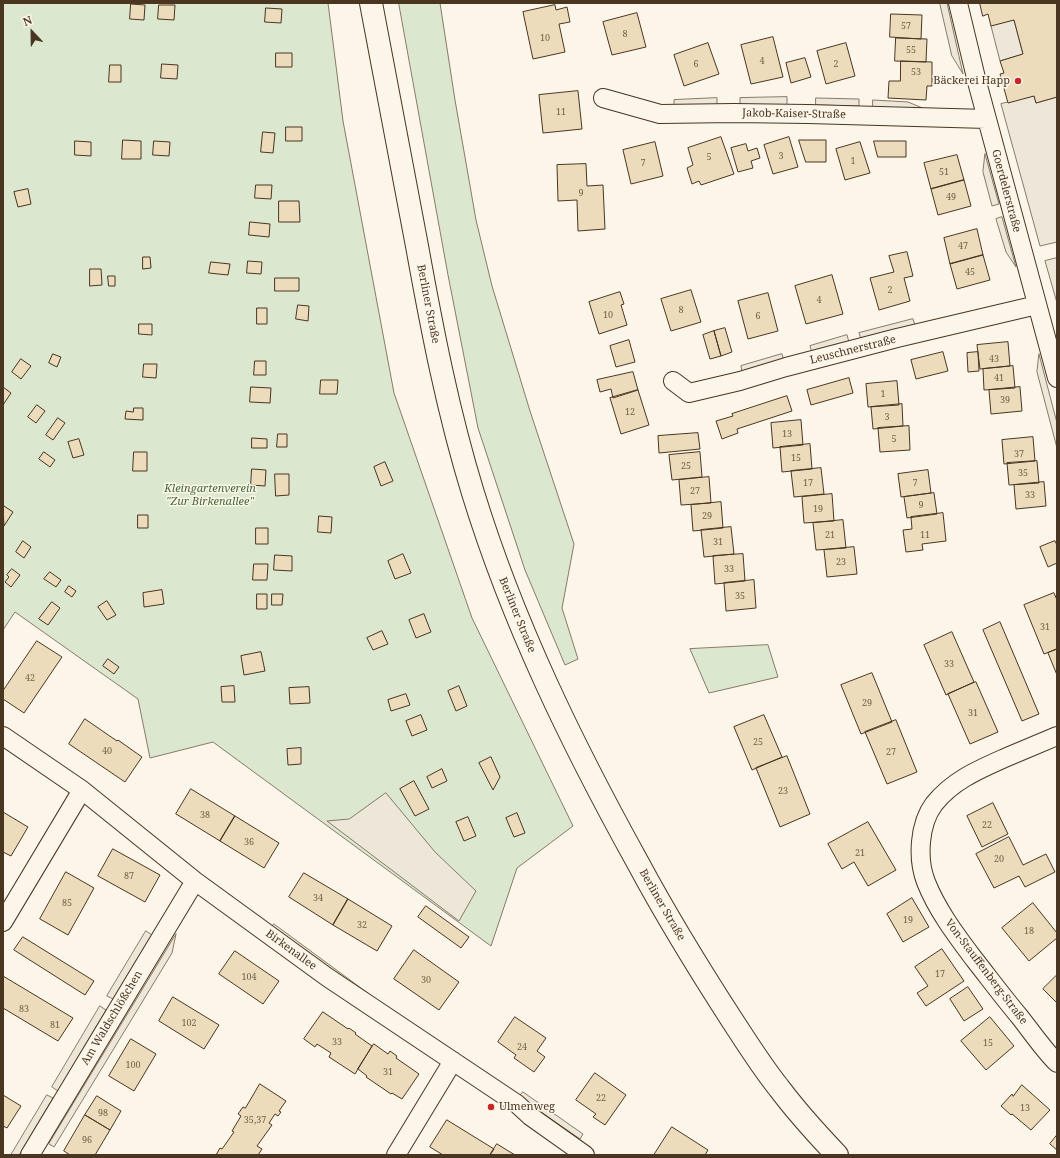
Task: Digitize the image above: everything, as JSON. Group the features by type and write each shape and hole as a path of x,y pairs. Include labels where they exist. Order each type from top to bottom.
{"highway":[{"name":"Berliner Straße","path":"371,3 434,340 454,424 473,494 526,639 557,709 588,773 669,920 715,994 779,1089 838,1155"}],"street":[{"name":"Goerdelerstraße","path":"958,3 977,82 1057,378"},
{"name":"Jakob-Kaiser-Straße","path":"603,98 660,114 808,114 987,119"},
{"name":"Leuschnerstraße","path":"673,381 689,393 740,381 786,367 890,340 1037,305"},
{"name":"Birkenallee","path":"3,736 82,790 195,881 327,977 517,1104 530,1116 585,1155"},
{"name":"Von-Stauffenberg-Straße","path":"1057,736 967,775 951,787 934,804 928,816 924,827 920,855 925,881 953,931 1057,1063"},
{"path":"3,922 82,790"},
{"name":"Am Waldschlößchen","path":"30,1155 195,881"},
{"path":"396,1155 453,1061"}],"green space":[{"name":"Kleingartenverein \"Zur Birkenallee\"","path":"3,3 328,3 343,121 394,393 472,618 573,826 517,868 491,946 213,742 150,758 138,699 15,612 3,630"},
{"path":"399,3 440,3 476,220 492,286 530,411 574,544 562,608 578,659 565,665 525,570 478,428 448,275"},
{"path":"768,645 778,677 709,693 690,649"}],"shaded area":[{"path":"940,3 947,3 963,74 952,56"},
{"path":"1014,20 1023,54 1000,61 991,26"},
{"path":"1034,96 1036,103 1057,97 1057,242 1040,246 1001,104"},
{"path":"787,97 787,105 740,105 740,98"},
{"path":"717,98 717,105 674,107 674,100"},
{"path":"816,98 859,99 859,106 816,105"},
{"path":"873,100 908,102 925,109 873,107"},
{"path":"985,154 999,204 992,206 983,172"},
{"path":"1002,217 1016,267 1006,252 996,219"},
{"path":"1057,258 1057,303 1045,261"},
{"path":"913,319 915,325 861,339 859,333"},
{"path":"847,335 849,342 812,353 810,346"},
{"path":"782,354 784,361 742,372 741,366"},
{"path":"1039,354 1057,423 1057,448 1037,372"},
{"path":"386,793 435,852 476,891 459,921 327,821 349,819"},
{"path":"274,924 369,994 270,929"},
{"path":"146,931 152,935 113,999 107,996"},
{"path":"176,934 172,953 54,1147 49,1144"},
{"path":"100,1006 106,1010 58,1091 52,1087"},
{"path":"523,1092 583,1134 580,1139 519,1097"},
{"path":"47,1095 53,1098 19,1155 11,1155"}],"building":[{"path":"980,3 1057,3 1057,97 1036,103 1034,96 1008,103 1000,74 1004,73 1000,61 1023,54 1014,20 991,26 988,14 983,16"},
{"path":"131,4 145,5 144,20 130,19"},
{"path":"159,5 175,5 174,20 158,19"},
{"path":"555,5 556,10 567,7 570,22 559,24 565,52 533,59 523,12"},
{"path":"266,8 282,9 281,23 265,22"},
{"path":"637,13 646,47 612,55 603,22"},
{"path":"891,14 922,15 921,39 890,37"},
{"path":"773,37 783,77 751,84 741,45"},
{"path":"896,38 927,39 926,62 895,61"},
{"path":"708,43 719,74 684,86 674,55"},
{"path":"846,43 855,76 826,84 817,51"},
{"path":"276,53 292,53 292,67 276,67"},
{"path":"805,58 811,77 791,83 786,63"},
{"path":"901,61 932,62 932,86 927,86 926,100 888,98 889,81 900,81"},
{"path":"162,64 178,65 177,79 161,78"},
{"path":"110,65 121,65 121,82 109,82"},
{"path":"578,91 582,129 543,133 539,95"},
{"path":"286,127 302,127 302,141 286,141"},
{"path":"263,132 275,133 273,153 261,152"},
{"path":"721,137 734,174 701,185 699,181 692,184 687,168 693,165 688,148"},
{"path":"789,137 798,167 773,174 764,145"},
{"path":"123,140 141,141 141,159 122,159"},
{"path":"799,140 826,140 826,162 806,162"},
{"path":"75,141 91,142 91,156 75,155"},
{"path":"154,141 170,142 169,156 153,155"},
{"path":"874,141 906,141 906,157 878,157"},
{"path":"655,142 663,176 631,184 623,150"},
{"path":"860,142 870,173 845,180 836,149"},
{"path":"746,144 748,151 757,148 760,158 751,161 753,168 738,172 731,148"},
{"path":"957,155 964,180 931,189 924,163"},
{"path":"586,164 587,186 603,185 605,229 578,231 577,200 558,201 557,165"},
{"path":"964,180 971,206 938,215 931,189"},
{"path":"256,185 272,185 271,199 255,198"},
{"path":"28,189 31,204 18,207 14,192"},
{"path":"279,201 299,201 300,222 279,222"},
{"path":"250,222 270,224 269,237 249,235"},
{"path":"977,229 983,255 950,264 944,238"},
{"path":"907,252 913,276 904,278 910,301 879,310 870,278 894,272 889,256"},
{"path":"983,255 990,280 957,289 950,264"},
{"path":"143,257 150,257 151,268 143,269"},
{"path":"248,261 262,262 261,274 247,273"},
{"path":"211,262 230,264 228,275 209,273"},
{"path":"90,269 101,269 102,285 90,286"},
{"path":"832,275 843,314 806,324 795,286"},
{"path":"108,276 115,276 115,286 109,286"},
{"path":"275,278 299,278 299,291 275,291"},
{"path":"691,290 701,322 671,331 661,299"},
{"path":"620,292 624,304 621,305 627,325 599,334 589,302"},
{"path":"768,293 778,331 748,339 738,301"},
{"path":"298,305 309,306 308,321 296,319"},
{"path":"257,308 267,308 267,324 257,324"},
{"path":"139,324 152,324 152,335 139,334"},
{"path":"725,328 732,352 721,356 714,331"},
{"path":"714,331 721,356 710,359 703,335"},
{"path":"629,340 635,362 616,367 610,346"},
{"path":"1008,342 1010,366 980,369 977,345"},
{"path":"943,352 948,371 916,379 911,360"},
{"path":"978,352 979,371 968,372 967,353"},
{"path":"53,354 61,357 57,367 49,363"},
{"path":"21,359 31,366 21,379 12,372"},
{"path":"255,361 266,361 266,375 254,375"},
{"path":"144,364 157,364 156,378 143,377"},
{"path":"1013,366 1015,388 984,390 983,369"},
{"path":"633,372 638,390 613,398 611,389 600,392 597,380"},
{"path":"849,378 853,393 811,405 807,390"},
{"path":"321,380 338,380 337,394 320,394"},
{"path":"897,381 899,405 868,407 866,384"},
{"path":"3,387 11,393 3,405"},
{"path":"251,387 271,388 270,403 250,402"},
{"path":"1020,387 1022,411 991,414 989,390"},
{"path":"638,390 649,425 621,434 610,398"},
{"path":"787,396 792,411 737,429 738,433 722,439 716,421 733,416 732,414"},
{"path":"902,404 903,426 873,429 871,407"},
{"path":"37,405 45,411 36,423 28,417"},
{"path":"134,408 143,408 143,420 125,419 126,411 133,412"},
{"path":"58,418 65,423 53,440 46,435"},
{"path":"801,420 803,445 773,448 771,423"},
{"path":"909,426 910,450 880,452 878,428"},
{"path":"698,433 700,449 659,453 658,436"},
{"path":"278,434 287,434 287,447 277,447"},
{"path":"1033,437 1035,461 1004,464 1002,440"},
{"path":"252,438 267,439 267,448 252,448"},
{"path":"79,439 84,455 73,458 68,442"},
{"path":"810,444 812,469 782,472 780,447"},
{"path":"44,452 55,460 50,467 39,459"},
{"path":"134,452 147,452 147,471 133,471"},
{"path":"700,452 702,477 672,480 669,455"},
{"path":"1037,461 1039,483 1009,485 1007,463"},
{"path":"385,462 393,481 381,486 374,467"},
{"path":"821,468 824,494 794,497 791,471"},
{"path":"252,469 266,470 265,486 251,485"},
{"path":"928,470 931,493 901,497 898,474"},
{"path":"275,474 289,474 289,495 276,496"},
{"path":"709,477 711,503 681,505 679,480"},
{"path":"1044,482 1046,506 1016,509 1014,485"},
{"path":"934,493 937,514 907,518 904,497"},
{"path":"832,494 834,521 804,523 802,497"},
{"path":"721,502 723,528 693,531 691,505"},
{"path":"4,506 13,512 4,526 3,508"},
{"path":"943,513 946,541 922,544 923,550 906,552 903,530 912,529 911,517"},
{"path":"138,515 148,515 148,528 138,528"},
{"path":"319,516 332,517 331,533 318,532"},
{"path":"843,520 846,548 816,550 813,523"},
{"path":"731,527 734,554 704,557 701,530"},
{"path":"256,528 268,528 268,544 256,544"},
{"path":"23,541 31,547 24,558 16,552"},
{"path":"1055,541 1057,545 1057,563 1048,567 1040,547"},
{"path":"854,547 857,574 827,577 824,550"},
{"path":"403,554 411,573 395,579 388,561"},
{"path":"743,554 745,581 715,584 713,556"},
{"path":"275,555 292,556 292,571 274,570"},
{"path":"254,564 268,564 267,580 253,580"},
{"path":"12,569 20,575 11,587 5,582 9,577 7,575"},
{"path":"50,572 61,580 56,587 44,579"},
{"path":"754,580 756,608 726,611 724,583"},
{"path":"69,586 76,591 72,597 65,592"},
{"path":"162,590 164,604 144,607 143,593"},
{"path":"1054,593 1057,600 1057,649 1044,654 1024,605"},
{"path":"257,594 267,594 267,609 257,609"},
{"path":"272,594 283,594 282,605 272,605"},
{"path":"107,601 116,615 107,620 98,607"},
{"path":"52,602 60,608 48,625 39,619"},
{"path":"424,614 431,632 416,638 409,620"},
{"path":"1000,622 1039,714 1022,721 983,630"},
{"path":"382,631 388,644 373,650 367,638"},
{"path":"952,632 974,682 946,695 924,645"},
{"path":"37,641 62,657 24,713 3,699 3,691"},
{"path":"1057,649 1057,675 1048,653"},
{"path":"261,652 265,671 244,675 241,656"},
{"path":"108,659 119,667 114,674 103,666"},
{"path":"872,673 892,722 861,734 841,685"},
{"path":"976,682 998,732 970,744 948,694"},
{"path":"234,686 235,702 222,702 221,687"},
{"path":"459,686 467,706 456,711 448,691"},
{"path":"309,687 310,703 290,704 289,688"},
{"path":"406,694 410,705 391,711 388,700"},
{"path":"421,715 427,730 412,736 406,721"},
{"path":"764,715 782,757 752,770 734,727"},
{"path":"85,719 142,757 125,782 69,744"},
{"path":"896,720 917,772 887,784 865,732"},
{"path":"301,748 301,764 288,765 287,749"},
{"path":"787,756 810,814 780,827 756,768"},
{"path":"491,757 500,777 493,790 479,763"},
{"path":"442,769 447,781 432,788 427,777"},
{"path":"414,781 429,809 415,816 400,789"},
{"path":"191,789 235,816 220,841 176,814"},
{"path":"993,803 1008,834 982,847 967,816"},
{"path":"3,812 28,827 11,856 3,852"},
{"path":"517,813 525,833 514,837 506,818"},
{"path":"235,816 279,843 264,868 220,841"},
{"path":"468,817 476,836 464,841 456,822"},
{"path":"868,822 896,870 868,886 854,862 842,869 828,844"},
{"path":"1009,837 1023,865 1046,854 1055,872 1025,887 1019,876 994,888 976,854"},
{"path":"113,849 160,875 145,902 98,876"},
{"path":"66,872 94,888 68,935 40,919"},
{"path":"304,873 348,899 333,925 289,897"},
{"path":"912,898 929,927 903,942 887,914"},
{"path":"348,899 392,926 377,951 333,925"},
{"path":"1033,903 1057,933 1057,938 1029,961 1002,928"},
{"path":"426,906 469,937 461,948 418,917"},
{"path":"23,937 94,981 85,995 14,950"},
{"path":"942,949 964,981 926,1006 917,993 928,986 915,967"},
{"path":"414,950 459,982 439,1010 394,979"},
{"path":"235,951 279,981 263,1004 219,974"},
{"path":"1057,975 1057,1003 1043,989"},
{"path":"3,976 73,1018 58,1041 3,1008"},
{"path":"968,987 983,1009 964,1021 950,999"},
{"path":"173,997 219,1025 204,1049 159,1021"},
{"path":"323,1012 348,1029 349,1028 372,1046 355,1074 329,1057 331,1053 317,1044 315,1047 304,1039"},
{"path":"515,1017 546,1038 537,1051 545,1057 534,1072 514,1058 516,1055 498,1042"},
{"path":"990,1017 1014,1046 986,1070 961,1041"},
{"path":"131,1039 156,1054 134,1091 109,1076"},
{"path":"374,1044 388,1054 390,1051 397,1056 396,1058 419,1074 402,1099 392,1093 391,1094 366,1077 367,1076 358,1069"},
{"path":"595,1073 626,1095 605,1125 593,1117 596,1114 576,1100"},
{"path":"260,1084 286,1101 279,1111 281,1112 278,1116 275,1114 269,1123 272,1125 257,1146 262,1149 258,1155 216,1155 234,1132 232,1131 241,1116 238,1114 243,1107 245,1108"},
{"path":"1022,1085 1050,1110 1031,1130 1001,1106 1012,1094 1013,1096"},
{"path":"3,1095 21,1106 7,1128 3,1126"},
{"path":"97,1096 121,1111 110,1130 85,1115"},
{"path":"85,1115 110,1130 95,1155 70,1155 64,1151"},
{"path":"447,1120 494,1149 490,1155 443,1155 430,1147"},
{"path":"672,1127 708,1150 705,1155 654,1155"},
{"path":"1057,1135 1057,1150 1050,1144"},
{"path":"497,1144 515,1155 490,1155"}],"place":[{"name":"Bäckerei Happ","path":"1018,81"},
{"name":"Ulmenweg","path":"491,1107"}]}
